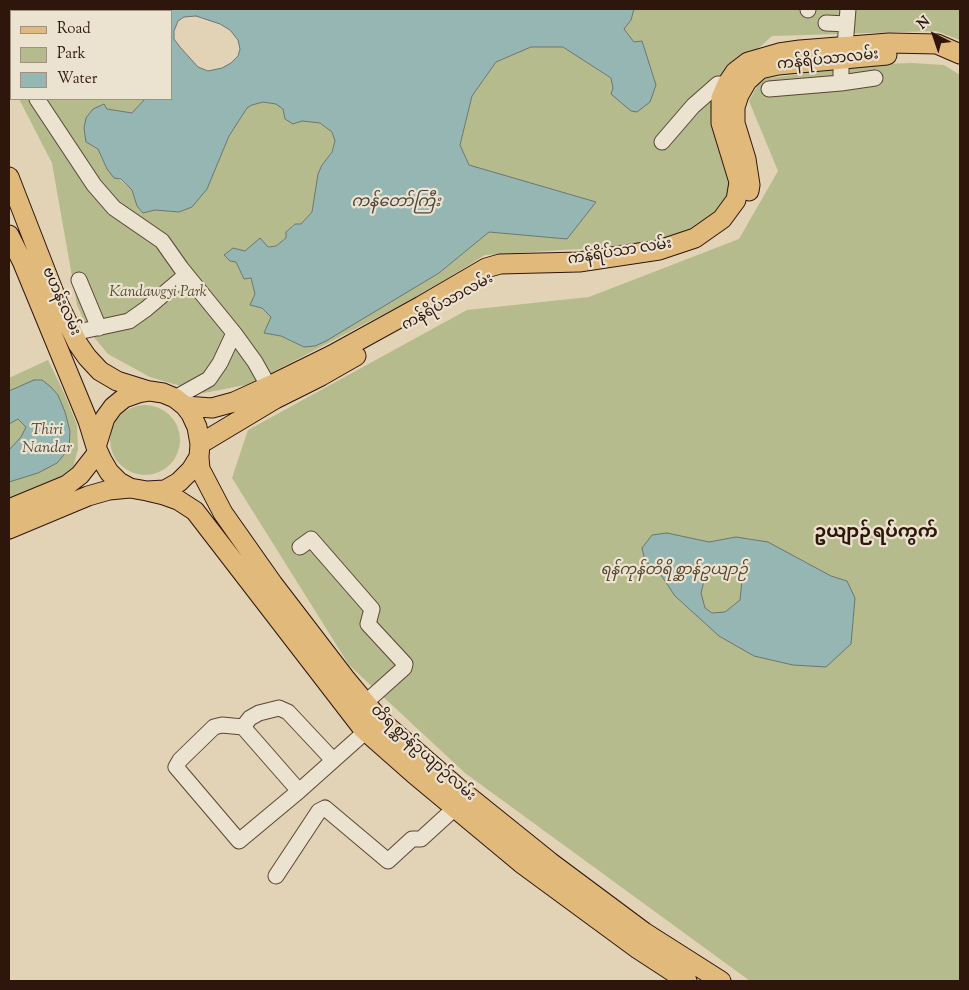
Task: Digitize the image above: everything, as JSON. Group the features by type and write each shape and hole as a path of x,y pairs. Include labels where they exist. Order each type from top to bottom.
{"main road":[{"path":"730,89 735,72 748,62 779,53 844,55 889,43 937,44 960,54"},
{"name":"ကန်ရိပ်သာလမ်း","path":"844,55 912,52 948,58 960,66"},
{"name":"ကန်ရိပ်သာ လမ်း","path":"551,268 659,250 695,238 722,219 736,200 739,182 721,123 721,98 730,89"},
{"name":"ဗဟန်းလမ်း","path":"9,177 58,303 87,357 100,371 117,381 150,391"},
{"name":"ဗဟန်းလမ်း","path":"9,235 22,261 88,421 97,449"},
{"name":"ကန်ရိပ်သာလမ်း","path":"200,450 272,393 321,376 492,278 501,274 551,268"},
{"path":"9,509 68,485 80,476 97,449 105,418 113,407 124,398 150,391 163,393 180,402 212,408 272,393"},
{"path":"9,529 98,493 109,490 165,490 179,482 191,470 200,450 198,427 191,414 180,402"},
{"path":"97,449 109,472 118,482 139,490"},
{"name":"တိရစ္ဆာန်ဥယျာဉ်လမ်း","path":"200,450 200,469 223,512 273,584 365,703 372,725 458,788 550,862 644,932 721,981"},
{"name":"တိရစ္ဆာန်ဥယျာဉ်လမ်း","path":"139,490 164,495 178,500 195,510 328,686 372,725 455,808 522,863 638,949 687,981"}],"street":[{"path":"841,83 848,9"},
{"path":"826,23 847,24"},
{"path":"769,89 875,78"},
{"path":"662,142 693,106 718,84 730,89"},
{"path":"38,100 94,185 114,208 162,240 186,275 234,333 255,362 272,393"},
{"path":"73,333 129,321 146,310 186,275"},
{"path":"79,280 99,328"},
{"path":"180,402 208,379 220,363 234,333"},
{"path":"300,546 311,539 372,609 368,624 405,664 404,668 365,703"},
{"path":"243,727 250,718 258,713 279,708 288,712 333,760"},
{"path":"299,791 243,727 222,725 214,728 180,760 176,767 240,840 299,791 372,725"},
{"path":"276,876 318,811 326,808 388,861 412,839 421,839 455,808"}],"green space":[{"path":"9,9 86,9 10,10 10,80"},
{"path":"145,9 148,10 109,10"},
{"name":"Kandawgyi Park","path":"634,9 960,9 960,40 936,31 772,36 730,74 729,195 719,212 688,232 641,245 485,255 420,295 250,384 204,393 150,377 108,354 88,330 77,305 52,163 20,100 144,100 132,113 107,109 86,142 98,149 107,169 132,190 137,206 143,212 155,210 179,212 219,157 229,136 247,108 252,105 263,102 276,104 302,121 320,123 332,132 335,141 332,151 318,174 312,212 301,224 294,224 286,232 286,238 276,246 252,246 245,251 233,248 236,262 244,279 251,278 255,294 251,305 262,308 271,317 265,333 281,336 304,347 315,346 439,273 489,232 567,239 595,202 469,165 460,145 472,96 496,62 531,47 563,47 611,78 613,88 634,42 624,29 631,20"},
{"name":"ရန်ကုန်တိရိစ္ဆာန်ဥယျာဉ်","path":"884,64 944,65 960,75 960,981 750,981 465,773 349,665 232,478 248,430 467,310 589,297 739,239 778,171 749,101 761,79"},
{"name":"Thiri Nandar","path":"48,360 77,425 78,449 73,468 54,483 9,505 9,378"},
{"path":"145,405 158,408 170,415 177,427 180,440 177,453 170,465 158,472 145,475 132,472 120,465 113,453 110,440 113,427 120,415 132,408"}],"water":[{"name":"ကန်တော်ကြီး","path":"145,9 634,9 631,20 624,29 634,42 642,41 656,85 650,102 637,112 631,111 611,94 613,88 611,78 563,47 531,47 496,62 472,96 460,145 469,165 596,202 567,239 489,232 439,273 326,341 315,346 304,347 281,336 264,333 271,317 262,308 250,305 255,294 251,278 244,279 236,262 230,261 224,255 233,248 245,251 260,238 268,247 276,246 286,238 286,232 295,224 301,224 312,212 318,174 332,152 335,141 332,132 320,123 302,121 293,124 285,119 283,109 276,104 263,102 252,105 247,108 229,136 207,189 192,207 179,212 155,210 143,213 137,206 132,190 121,179 114,178 107,169 98,149 86,142 84,128 86,118 93,109 104,104 107,109 132,113 144,100 172,100 172,10","holes":["196,16 220,24 230,30 238,40 240,49 238,56 222,68 208,71 198,67 174,39 174,31 178,21 184,17"]},
{"name":"Thiri Nandar","path":"34,380 42,380 58,395 70,431 69,449 57,463 38,473 9,482 9,450 21,437 26,427 18,419 9,424 9,391"},
{"path":"667,533 709,542 736,537 768,542 831,576 847,581 855,598 851,644 826,667 793,665 754,656 719,636 675,596 659,572 645,561 642,548 652,535","holes":["720,569 735,571 742,580 740,600 725,612 712,613 705,608 701,593 706,573"]}],"district":[{"name":"ဥယျာဉ်ရပ်ကွက်","path":"876,534"}]}
